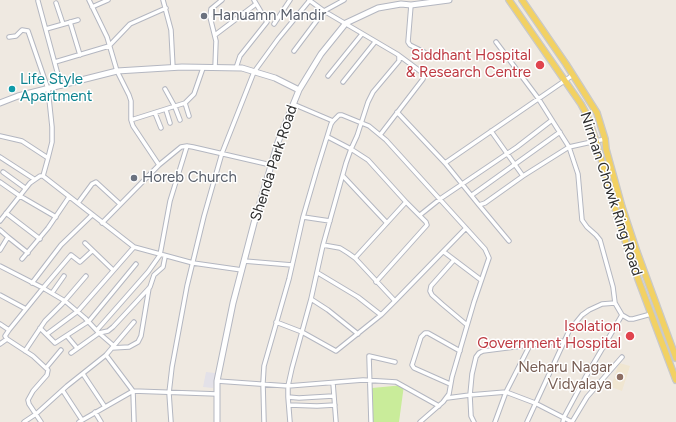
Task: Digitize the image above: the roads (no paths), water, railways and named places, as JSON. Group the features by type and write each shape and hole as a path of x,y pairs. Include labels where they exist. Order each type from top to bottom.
{"main road":[{"name":"Shenda Park Road","path":"217,422 217,380 233,303 278,142 299,90 321,54 346,23 378,8 408,3 449,0"},
{"name":"Nirman Chowk Ring Road","path":"509,0 565,80 587,115 619,222 676,380"},
{"path":"522,0 597,113 625,214 676,358"},
{"path":"0,103 18,96 117,71 173,68 236,68 275,78 299,90"}],"street":[{"path":"89,0 109,46 117,71 129,95 131,101 131,120 136,132 159,165"},
{"path":"92,7 108,0"},
{"path":"163,0 171,30 173,68"},
{"path":"215,68 215,36 210,16 211,9 222,0"},
{"path":"274,24 290,0"},
{"path":"171,422 169,393 187,286 204,216 222,153 254,72 309,0 324,11 399,56 421,71 424,76 380,135"},
{"path":"294,51 324,11 344,0"},
{"path":"38,1 61,86"},
{"path":"215,36 255,2 267,22 240,56 236,68"},
{"path":"56,3 63,24"},
{"path":"408,3 408,42 410,45 426,53"},
{"path":"55,62 109,46 130,24 166,8"},
{"path":"46,29 78,20"},
{"path":"70,22 80,55"},
{"path":"9,37 16,36 22,30 28,31 48,89 52,142 43,176"},
{"path":"328,76 362,34"},
{"path":"343,82 375,42"},
{"path":"496,42 538,98 569,147 578,174 582,220 602,244 613,287 615,303 622,316 633,319 651,314"},
{"path":"290,422 288,386 330,221 351,149 373,92 399,61 399,56"},
{"path":"131,120 185,103 194,94 203,68"},
{"path":"445,163 572,75"},
{"path":"165,89 180,120"},
{"path":"185,103 189,116"},
{"path":"293,104 333,121"},
{"path":"166,110 170,123"},
{"path":"397,112 445,163 509,241"},
{"path":"155,113 161,128"},
{"path":"264,422 264,366 317,169 333,121 339,115 369,126 380,135 488,253 489,258 467,325 450,384 449,394 439,406 420,422"},
{"path":"420,215 440,199 552,120"},
{"path":"491,131 523,176"},
{"path":"472,195 560,132"},
{"path":"0,136 22,141 48,158"},
{"path":"328,137 368,160 406,202 420,215 427,225 376,282"},
{"path":"479,205 485,203 523,176 569,147 605,139"},
{"path":"71,353 98,331 148,272 160,255 170,202 187,146"},
{"path":"102,223 159,165 180,147 187,146 271,165"},
{"path":"0,157 34,179"},
{"path":"3,172 25,188"},
{"path":"0,221 25,188 34,179 43,176"},
{"path":"43,176 134,247 165,257 193,263 242,270"},
{"path":"343,176 387,223"},
{"path":"0,182 20,196 56,217"},
{"path":"78,203 92,184 96,182 120,204"},
{"path":"22,259 40,239 69,197"},
{"path":"355,258 406,202"},
{"path":"6,213 40,239"},
{"path":"32,283 61,245 92,215"},
{"path":"303,217 330,221"},
{"path":"276,322 302,332 336,351 381,315 466,228"},
{"path":"0,230 28,252"},
{"path":"0,250 8,237"},
{"path":"85,242 92,251 114,270"},
{"path":"324,245 340,248 355,258 395,301"},
{"path":"47,334 78,310 134,247"},
{"path":"7,339 5,336 26,308 71,255 80,262 92,251"},
{"path":"444,252 481,280"},
{"path":"0,266 52,293 78,310 113,347 129,347 138,342 141,336 150,287 154,275 163,267 165,257"},
{"path":"244,260 292,265"},
{"path":"454,260 431,286 430,291 432,295 467,325"},
{"path":"40,328 56,343 67,336 89,321 136,264"},
{"path":"318,273 358,297 381,315"},
{"path":"52,293 64,276"},
{"path":"25,351 40,328 86,276"},
{"path":"98,331 110,330 150,287"},
{"path":"0,295 26,308"},
{"path":"311,299 328,310 358,334"},
{"path":"527,422 569,332 582,315 589,310 602,304 615,303"},
{"path":"563,422 564,417 585,378 622,316"},
{"path":"24,422 36,414 106,355 134,322"},
{"path":"0,324 10,330"},
{"path":"450,384 414,368 412,365 413,359 421,337 425,333 460,351"},
{"path":"67,336 77,348"},
{"path":"7,339 33,356 46,368 48,372 32,391 28,400 41,422"},
{"path":"0,344 7,339"},
{"path":"474,422 471,416 470,395 472,374 476,357 479,353 483,351 530,344 564,341"},
{"path":"495,422 506,392 530,344"},
{"path":"46,368 61,350"},
{"path":"106,355 133,391 134,422"},
{"path":"371,422 369,356 395,362"},
{"path":"447,398 506,392 535,403 572,422 587,397 622,357"},
{"path":"83,374 104,407"},
{"path":"217,380 288,386 369,381 396,382 439,406"},
{"path":"332,383 336,422"},
{"path":"63,391 80,421 133,391 217,394"},
{"path":"288,397 299,398 333,396"},
{"path":"289,405 335,405"},
{"path":"95,412 101,422"}],"place":[{"name":"Hanuamn Mandir","path":"204,16"},
{"name":"Siddhant Hospital & Research Centre","path":"540,65"},
{"name":"Life Style Apartment","path":"12,89"},
{"name":"Horeb Church","path":"134,178"},
{"name":"Isolation Government Hospital","path":"630,336"},
{"name":"Neharu Nagar Vidyalaya","path":"620,377"}]}
